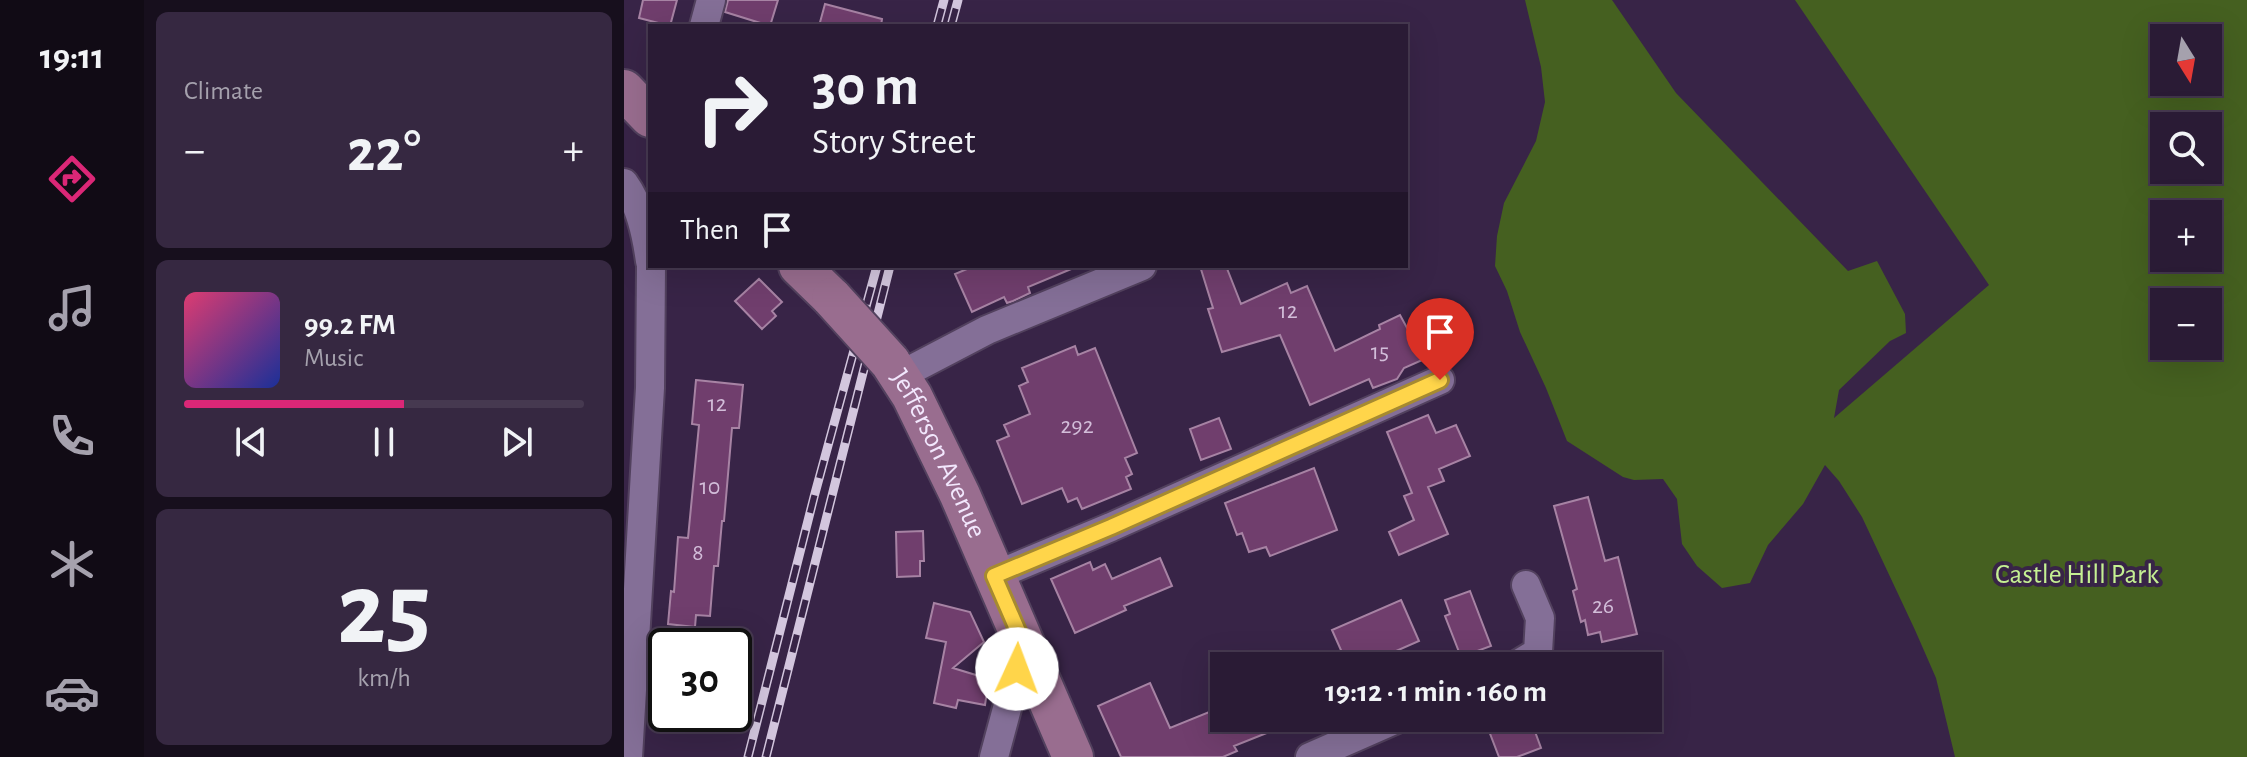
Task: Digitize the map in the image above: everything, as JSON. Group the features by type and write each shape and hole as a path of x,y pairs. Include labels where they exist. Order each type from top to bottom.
{"main road":[{"path":"624,90 648,115"},
{"name":"Jefferson Avenue","path":"801,268 895,368 960,495 1073,757"}],"street":[{"path":"705,24 711,0"},
{"path":"624,183 634,197 648,244"},
{"path":"628,757 650,388 649,268"},
{"path":"895,368 1137,268"},
{"path":"994,576 1440,380"},
{"path":"1526,585 1540,618 1538,652"},
{"path":"994,757 1024,645"},
{"path":"1310,757 1367,732"}],"green space":[{"name":"Castle Hill Park","path":"1525,0 1612,0 1676,93 1848,271 1877,261 1905,314 1906,333 1890,341 1839,390 1834,418 1989,285 1795,0 2247,0 2247,757 1955,757 1936,678 1915,630 1862,517 1825,465 1803,504 1768,545 1750,583 1722,588 1697,566 1682,544 1677,499 1663,479 1634,480 1623,477 1567,441 1495,266 1504,203 1536,141 1545,102 1541,67"}],"building":[{"path":"643,0 677,0 671,24 639,18"},
{"path":"728,0 778,0 771,24 725,12"},
{"path":"825,4 882,19 881,24 820,24"},
{"path":"969,268 1074,268 1028,287 1030,293 1013,301 1007,303 1004,297 972,312 955,274"},
{"path":"1201,268 1227,268 1241,304 1287,283 1291,293 1307,286 1335,351 1380,329 1379,325 1400,315 1412,337 1427,330 1438,353 1404,368 1397,379 1373,388 1369,379 1310,405 1280,335 1222,352 1208,309 1213,308"},
{"path":"759,279 782,302 772,311 776,316 762,329 735,301"},
{"path":"1075,346 1078,355 1095,348 1137,453 1125,458 1132,474 1126,477 1131,489 1082,509 1077,498 1068,502 1062,488 1022,504 997,441 1009,436 1004,425 1030,414 1019,386 1028,382 1022,368"},
{"path":"696,380 743,385 739,428 732,428 724,521 718,566 714,566 710,616 696,615 695,627 668,624 678,537 688,538 699,425 692,424"},
{"path":"1428,415 1436,433 1456,425 1470,456 1439,469 1444,481 1428,487 1448,534 1399,555 1389,532 1414,520 1404,496 1412,493 1387,432"},
{"path":"1219,418 1231,449 1201,460 1190,429"},
{"path":"1314,468 1337,530 1270,556 1266,547 1249,552 1242,533 1237,535 1225,503"},
{"path":"1588,497 1605,561 1618,557 1637,634 1602,642 1600,632 1588,635 1585,620 1581,622 1573,591 1577,589 1554,506"},
{"path":"923,531 924,561 920,561 920,576 897,577 896,532"},
{"path":"1160,558 1172,586 1124,606 1126,610 1075,633 1051,579 1090,562 1093,570 1105,564 1112,579"},
{"path":"1470,591 1491,646 1475,652 1459,652 1445,616 1450,614 1445,600"},
{"path":"1401,600 1419,641 1394,652 1342,652 1332,630"},
{"path":"934,603 970,612 984,642 953,668 989,679 985,705 958,700 956,708 934,703 946,642 926,638"},
{"path":"1150,683 1170,728 1210,712 1210,732 1269,732 1234,746 1237,751 1223,757 1121,757 1098,706"},
{"path":"1489,732 1535,732 1541,748 1517,757 1499,757"}],"railway":[{"path":"938,24 944,0"},
{"path":"952,24 958,0"},
{"path":"748,757 876,268"},
{"path":"766,757 889,268"}],"route":[{"path":"1017,669 1024,645 994,576 1440,380"}]}
